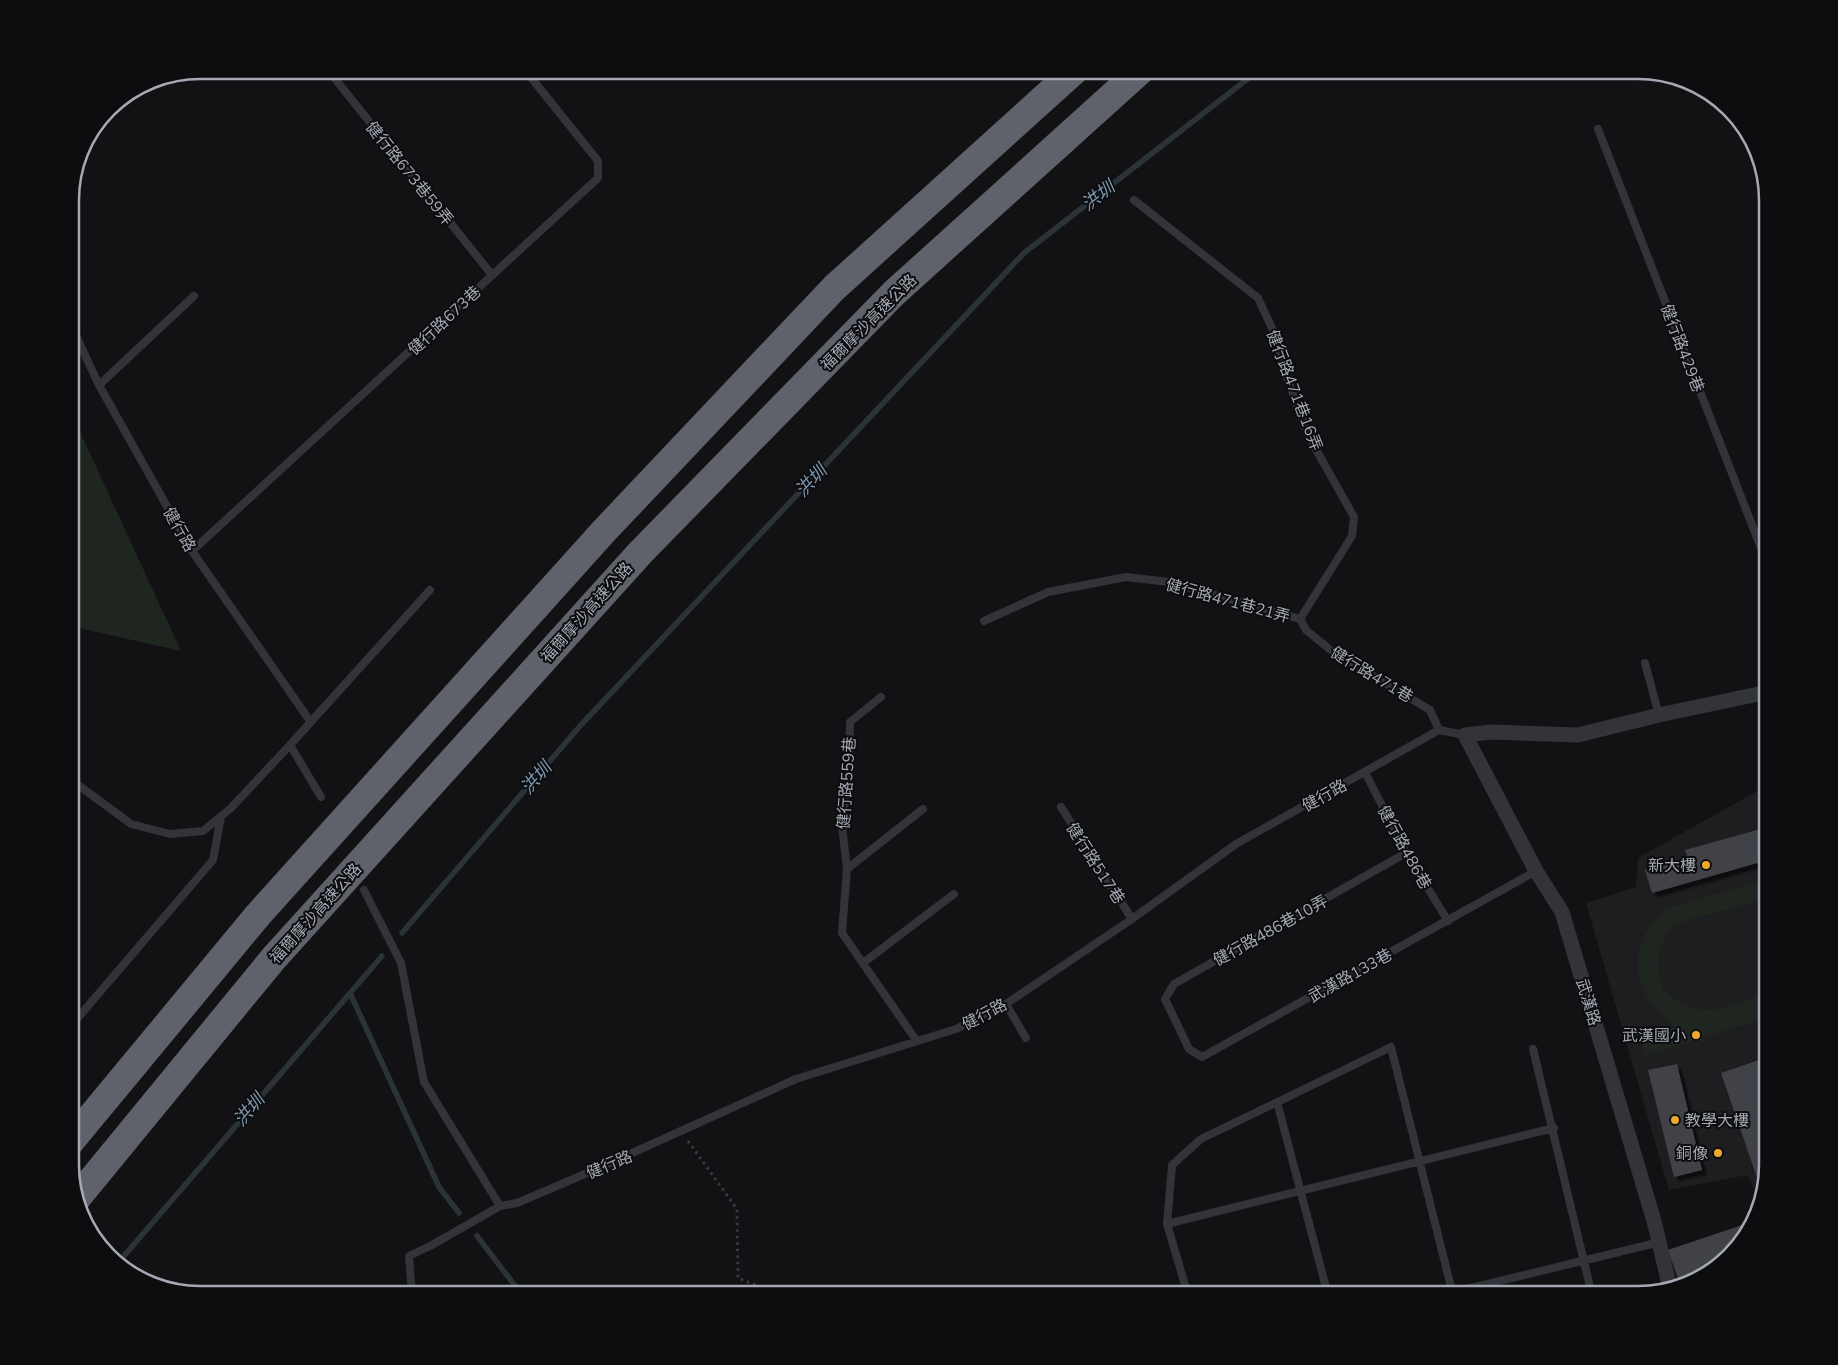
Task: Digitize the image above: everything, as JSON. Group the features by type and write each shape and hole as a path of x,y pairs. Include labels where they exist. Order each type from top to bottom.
{"highway":[{"path":"79,1131 258,915 604,531 834,288 1065,79"},
{"name":"福爾摩沙高速公路","path":"82,1192 273,959 640,553 894,293 1131,79"}],"street":[{"path":"1465,735 1491,732 1578,735 1659,715 1759,694"},
{"name":"武漢路","path":"1465,735 1536,871 1562,912 1660,1242 1669,1282"}],"lane":[{"name":"健行路673巷59弄","path":"335,79 492,275"},
{"name":"健行路673巷","path":"192,551 598,178 598,161 532,79"},
{"name":"健行路429巷","path":"1598,129 1759,543"},
{"name":"健行路471巷16弄","path":"1134,200 1258,298 1277,339 1283,366 1309,437 1354,517 1352,536 1300,619"},
{"path":"99,384 194,296"},
{"name":"健行路","path":"79,342 99,384 192,551 310,721"},
{"name":"健行路471巷21弄","path":"984,621 1048,592 1126,577 1169,582 1300,619"},
{"path":"79,785 131,824 170,834 203,831 221,816 290,745 430,590"},
{"name":"健行路471巷","path":"1300,619 1306,630 1334,652 1430,710 1439,730"},
{"path":"1644,663 1659,715"},
{"name":"健行路559巷","path":"882,697 850,722 849,790 841,818 846,869 842,933 916,1040"},
{"name":"健行路","path":"411,1286 408,1256 432,1245 500,1206 517,1203 682,1132 796,1079 956,1029 1006,1004 1132,919 1236,844 1439,730"},
{"path":"1439,730 1465,735"},
{"path":"290,745 321,797"},
{"name":"健行路486巷","path":"1365,772 1406,853 1448,921"},
{"name":"健行路517巷","path":"1061,807 1132,919"},
{"path":"846,869 923,810"},
{"path":"79,1016 213,860 221,816"},
{"name":"健行路486巷10弄","path":"1177,1024 1165,999 1174,984 1406,853"},
{"name":"武漢路133巷","path":"1177,1024 1189,1049 1202,1057 1536,871"},
{"path":"364,890 401,963 424,1082 500,1206"},
{"path":"863,963 954,894"},
{"path":"1006,1004 1026,1038"},
{"path":"1185,1286 1167,1224 1172,1165 1201,1140 1391,1047 1450,1286"},
{"path":"1533,1049 1554,1128 1590,1286"},
{"path":"1277,1102 1326,1286"},
{"path":"1167,1224 1554,1128"},
{"path":"1484,1286 1660,1242"}],"path":[{"path":"682,1132 737,1209 738,1278 754,1286"}],"shaded area":[{"path":"79,430 181,651 79,628"},
{"name":"武漢國小","path":"1759,790 1759,1166 1756,1194 1748,1175 1669,1190 1586,903 1636,887 1638,858"},
{"path":"1759,882 1759,900 1674,924 1660,948 1658,964 1663,990 1677,1000 1690,1007 1714,1010 1759,996 1759,1020 1644,1056 1641,1041 1674,1027 1648,998 1642,985 1638,962 1639,950 1648,929 1665,909"}],"building":[{"name":"新大樓","path":"1759,829 1759,863 1652,893 1645,870 1688,858 1685,850"},
{"path":"1759,1060 1758,1181 1721,1073"},
{"name":"教學大樓","path":"1677,1064 1702,1170 1674,1177 1648,1070"},
{"path":"1744,1224 1724,1251 1706,1266 1678,1280 1668,1250"}],"waterway":[{"name":"洪圳","path":"402,933 580,726 1024,253 1247,79"},
{"name":"洪圳","path":"122,1258 382,956"},
{"path":"350,993 439,1187 459,1213"},
{"path":"477,1236 515,1286"}],"place":[{"name":"新大樓","path":"1706,865"},
{"name":"武漢國小","path":"1696,1035"},
{"name":"教學大樓","path":"1675,1120"},
{"name":"銅像","path":"1718,1153"}]}
